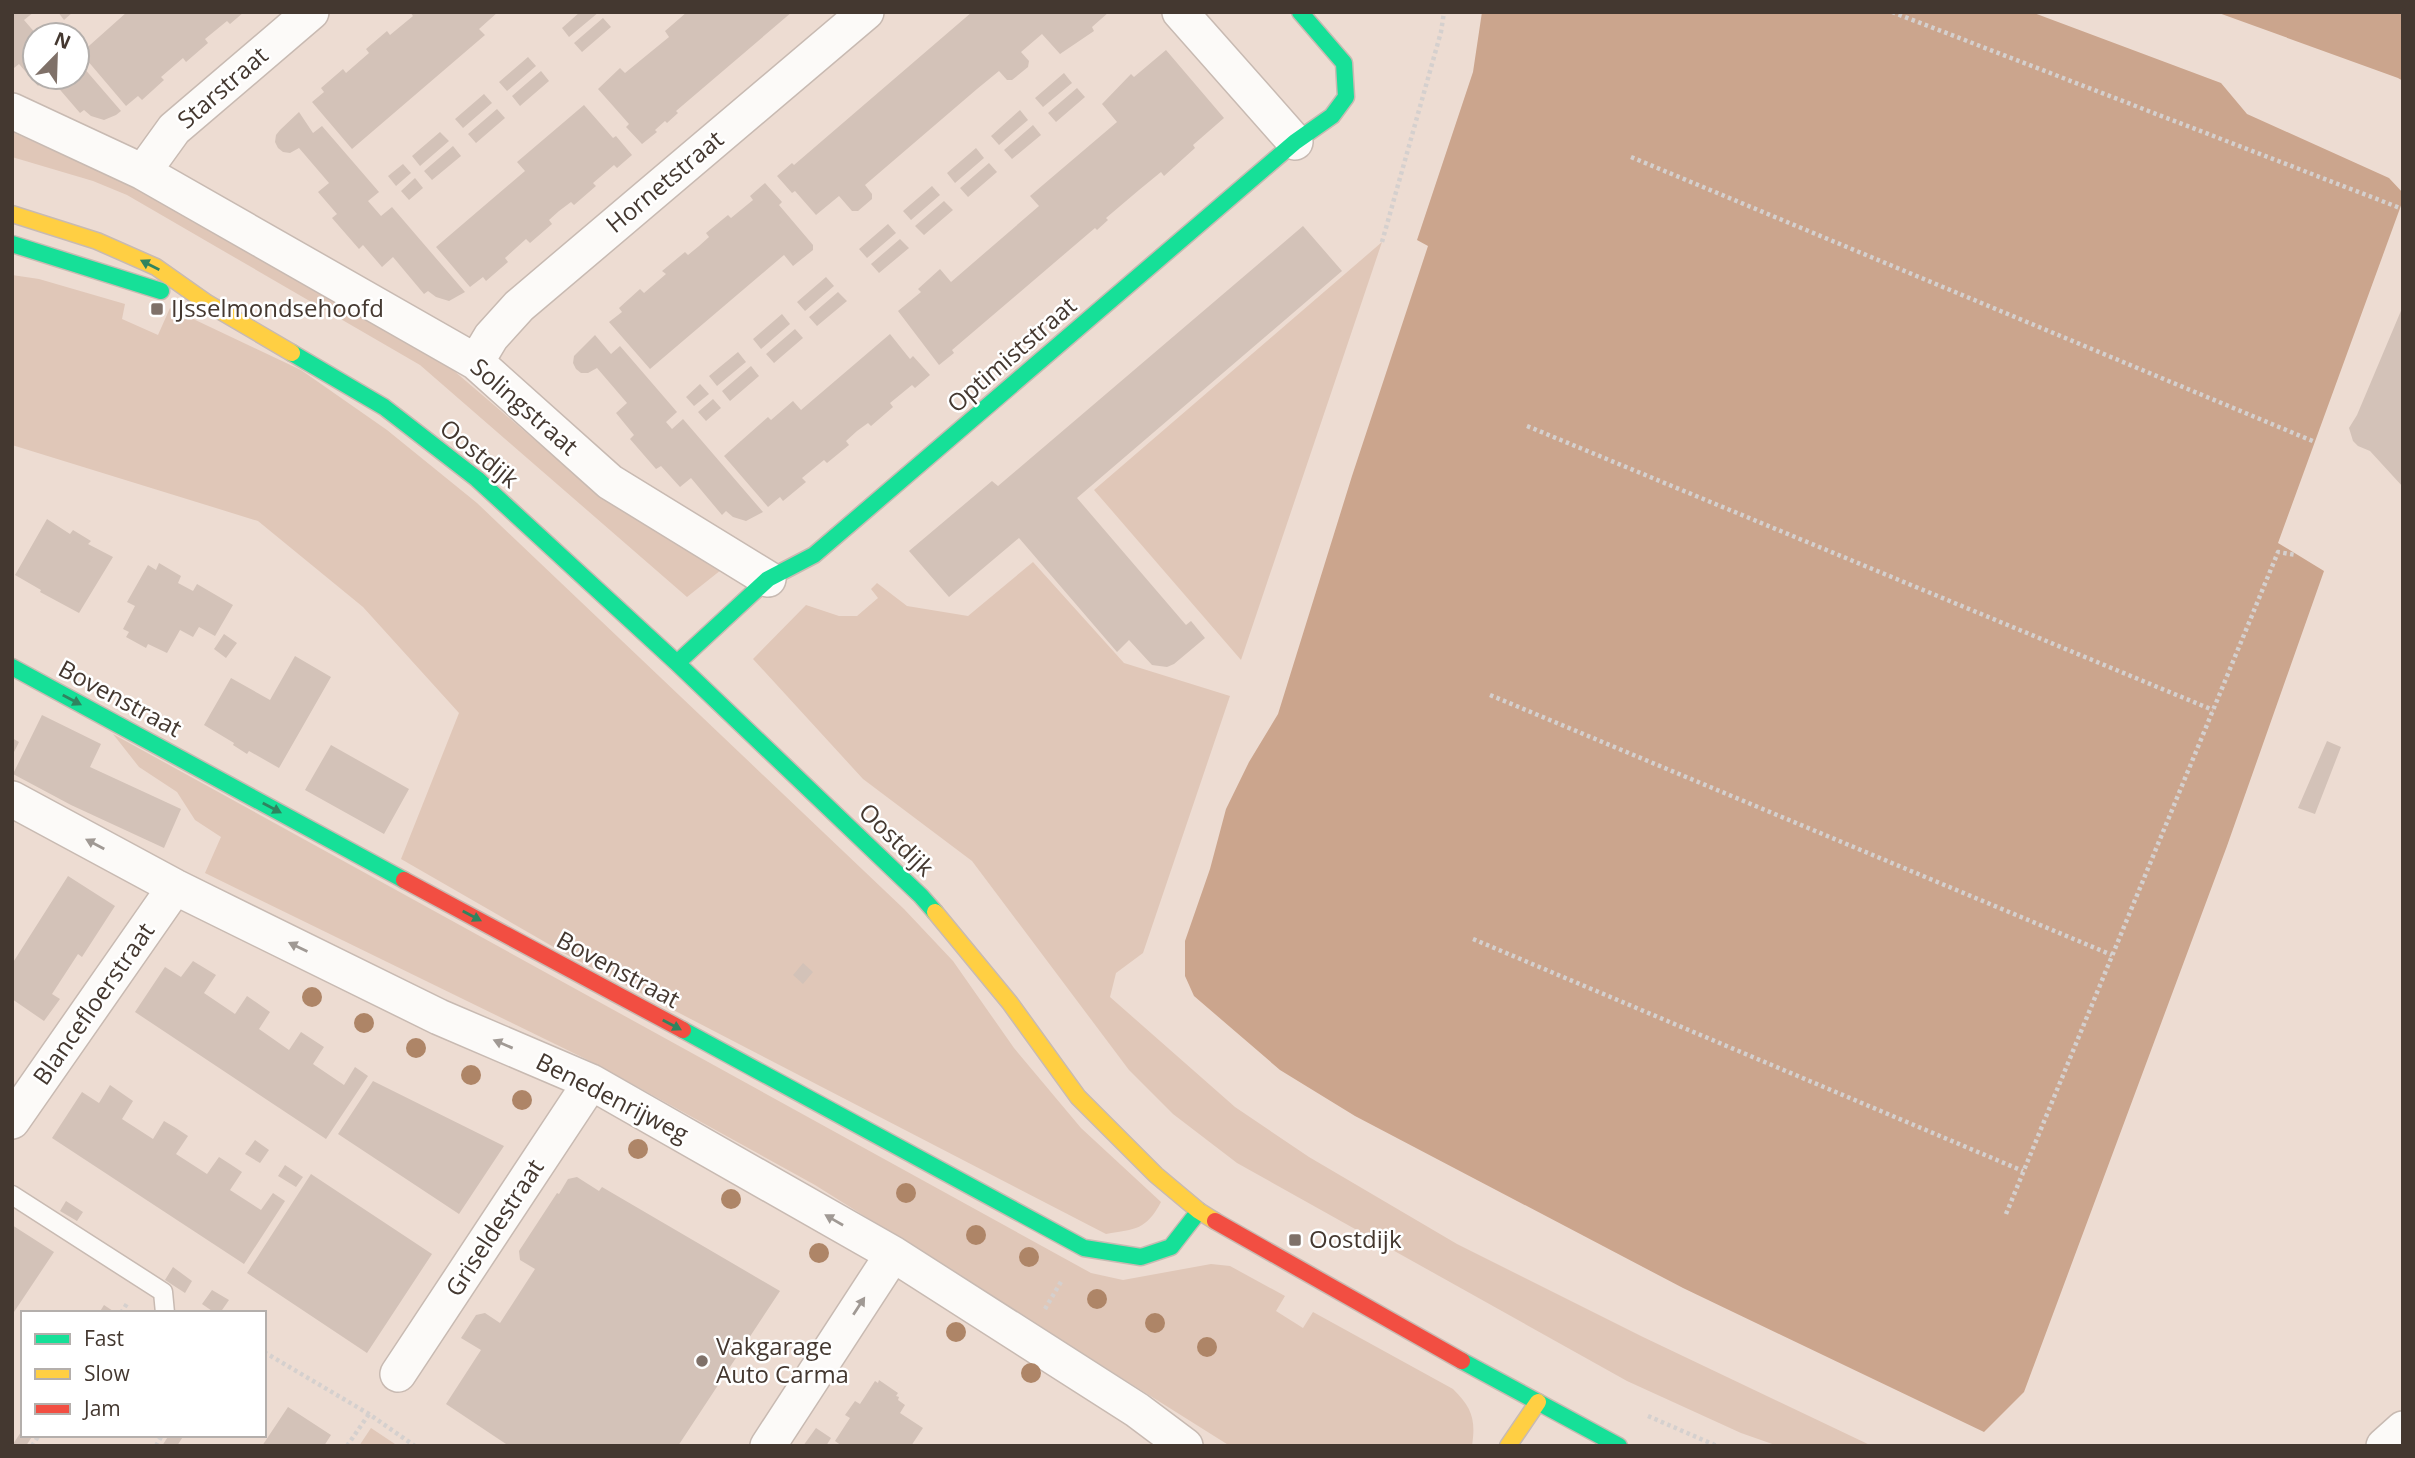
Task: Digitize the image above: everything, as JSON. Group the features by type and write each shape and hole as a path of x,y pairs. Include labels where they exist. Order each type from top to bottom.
{"street":[{"name":"Starstraat","path":"143,172 174,129 311,12"},
{"name":"Hornetstraat","path":"475,362 491,337 519,306 866,12"},
{"path":"1180,12 1295,142"},
{"name":"Optimiststraat","path":"677,663 768,579 814,555 1295,142 1332,116 1346,97 1344,63 1300,12"},
{"name":"Solingstraat","path":"12,111 143,172 475,362 610,482 768,579"},
{"name":"Oostdijk","path":"12,214 97,241 156,267 207,303 384,407 477,479 677,663 921,897 1010,1003 1078,1097 1156,1175 1199,1211 1451,1355 1619,1446"},
{"name":"Oostdijk","path":"12,244 142,287 207,303"},
{"name":"Bovenstraat","path":"12,667 1084,1248 1141,1257 1171,1247 1199,1211"},
{"name":"Benedenrijweg","path":"12,799 176,887 439,1017 591,1082 893,1254 1138,1410 1185,1446"},
{"name":"Blancefloerstraat","path":"12,1121 176,887"},
{"name":"Griseldestraat","path":"398,1374 591,1082"},
{"path":"768,1446 893,1254"},
{"path":"1508,1446 1538,1402"},
{"path":"2384,1446 2403,1429"}],"lane":[{"path":"12,1195 163,1292 165,1311"}],"path":[{"path":"1382,242 1441,32 1444,12"},
{"path":"1892,12 2400,208"},
{"path":"1631,157 2315,442"},
{"path":"1527,426 2213,710"},
{"path":"2006,1214 2278,552 2296,555"},
{"path":"1490,695 2112,955"},
{"path":"1473,939 2023,1171"},
{"path":"1026,1339 1066,1275"},
{"path":"266,1353 369,1414 415,1446"},
{"path":"347,1446 369,1414"}],"shaded area":[{"path":"1482,12 2031,12 2221,83 2247,114 2389,178 2403,193 2403,200 2278,543 2324,571 2227,846 2024,1392 1984,1432 1683,1288 1355,1116 1280,1070 1194,996 1185,976 1185,941 1210,869 1226,809 1249,762 1278,714 1352,476 1428,246 1417,240 1473,72"},
{"path":"2216,12 2403,12 2403,81 2398,78"},
{"path":"12,132 136,188 439,358 598,494 721,570 687,597 420,365 127,195 93,181 12,157"},
{"path":"1382,242 1241,660 1094,490"},
{"path":"12,275 39,279 125,304 122,319 158,335 170,308 301,370 387,430 477,503 904,909 953,961 1014,1048 1081,1128 1161,1202 1156,1211 1139,1227 1106,1234 571,957 401,859 459,713 363,607 258,521 12,445"},
{"path":"1033,562 1124,663 1230,696 1143,953 1116,973 1110,997 1235,1107 1309,1157 1457,1244 1643,1337 1872,1446 1778,1446 1741,1433 1627,1381 1237,1163 1173,1114 1129,1070 972,861 863,779 753,659 806,605 839,616 857,616 878,598 871,589 877,583 907,606 968,616"},
{"path":"113,734 1091,1273 1123,1280 1211,1264 1230,1266 1285,1296 1276,1311 1303,1328 1313,1312 1453,1389 1465,1402 1471,1414 1472,1446 1230,1446 815,1185 596,1064 205,873 221,837 195,820 177,792 139,767"},
{"path":"371,1428 398,1446 359,1446"}],"building":[{"path":"12,12 34,12 25,21 21,21 21,66 19,64 14,68"},
{"path":"58,12 73,12 64,20"},
{"path":"127,12 244,12 230,24 227,21 205,39 208,43 186,62 183,58 161,77 164,80 142,100 138,96 126,106 91,65 91,44"},
{"path":"410,12 498,12 479,29 485,35 352,149 312,102 324,92 321,88 343,69 346,73 369,53 366,49 387,31 390,35 413,16"},
{"path":"580,12 599,12 569,37 562,28"},
{"path":"687,12 792,12 676,111 678,113 667,123 665,121 655,130 657,132 642,144 626,127 629,124 598,89 620,68 625,73 669,37 665,31"},
{"path":"972,12 1109,12 1092,27 1094,31 1060,54 1042,34 1021,52 1029,61 1028,67 1012,80 1007,80 999,71 977,89 865,185 872,194 872,199 858,211 852,211 839,196 816,215 795,191 792,193 777,176 792,163 794,165"},
{"path":"603,18 611,27 582,52 574,43"},
{"path":"1166,50 1224,118 1193,145 1195,148 1164,176 1161,172 1139,190 1106,218 1108,220 1097,230 1095,228 952,350 954,353 939,365 898,311 921,292 918,289 940,269 951,282 1039,206 1030,196 1117,122 1102,104 1131,74 1134,77"},
{"path":"528,57 536,66 507,91 499,82"},
{"path":"541,71 549,81 520,106 512,96"},
{"path":"1064,73 1072,83 1043,107 1035,98"},
{"path":"91,76 121,111 104,120 91,116 84,110 80,113 61,91 91,91"},
{"path":"1077,88 1085,97 1056,122 1048,113"},
{"path":"484,94 492,103 463,128 455,119"},
{"path":"584,105 632,155 617,168 614,165 593,183 596,186 574,205 571,202 559,211 549,220 552,224 530,243 526,239 505,258 508,262 486,281 483,277 470,287 436,247 525,171 517,162"},
{"path":"497,109 505,118 476,143 468,134"},
{"path":"1020,110 1028,120 999,145 991,136"},
{"path":"299,112 313,133 322,126 379,192 368,201 381,216 392,207 465,292 449,301 428,291 424,294 393,257 382,267 363,245 359,249 332,218 337,214 318,192 329,183 299,148 290,153 283,152 275,142 280,130"},
{"path":"1033,125 1041,135 1012,159 1004,150"},
{"path":"440,132 449,141 420,166 412,156"},
{"path":"453,146 461,156 432,180 424,171"},
{"path":"976,148 984,158 955,183 947,173"},
{"path":"989,163 997,172 968,197 960,188"},
{"path":"403,164 411,173 396,186 388,176"},
{"path":"415,178 423,188 409,200 401,191"},
{"path":"765,183 782,202 779,205 813,245 813,250 793,266 784,255 650,369 609,322 622,312 619,308 640,289 644,293 666,274 662,271 685,252 688,255 709,237 706,233 753,200 750,196"},
{"path":"932,186 940,195 911,220 903,211"},
{"path":"944,201 953,210 924,235 915,226"},
{"path":"888,224 896,233 867,258 859,249"},
{"path":"1303,226 1342,271 1077,498 1186,625 1191,621 1205,638 1167,667 1152,665 1129,640 1117,652 1019,538 949,597 909,551 992,481 998,486"},
{"path":"900,239 909,248 879,273 871,264"},
{"path":"826,277 834,286 805,311 797,302"},
{"path":"838,292 847,301 817,326 809,317"},
{"path":"2403,306 2403,487 2370,451 2353,441 2349,428"},
{"path":"782,314 790,324 761,349 753,339"},
{"path":"795,329 803,338 774,363 766,354"},
{"path":"890,334 910,359 913,356 930,375 915,388 912,385 890,403 893,407 871,426 868,423 857,431 846,441 849,445 827,463 824,460 802,478 806,482 783,501 780,497 768,507 724,456 768,417 771,420 793,401 801,410"},
{"path":"595,335 611,354 620,346 677,412 666,422 672,429 683,419 763,512 746,521 733,517 726,511 722,515 691,478 680,487 661,466 656,469 630,439 634,435 616,413 627,403 597,368 581,373 573,363 574,356"},
{"path":"738,352 746,362 717,386 709,376"},
{"path":"751,366 759,376 730,401 722,391"},
{"path":"700,384 709,394 694,406 686,397"},
{"path":"713,399 721,408 706,421 698,412"},
{"path":"47,519 70,534 73,530 91,541 88,544 113,557 79,613 15,575"},
{"path":"159,563 181,576 178,583 193,591 197,584 233,605 215,636 199,627 193,637 180,630 167,653 148,644 146,648 126,637 129,632 123,629 135,606 127,602 148,565 156,570"},
{"path":"224,634 237,643 226,658 214,649"},
{"path":"295,656 331,677 279,768 249,751 247,754 204,725 231,678 270,700"},
{"path":"42,715 101,744 90,767 181,809 164,848 71,805 13,774"},
{"path":"12,738 19,742 12,756"},
{"path":"2327,741 2341,747 2315,814 2298,808"},
{"path":"331,745 409,789 384,834 305,790"},
{"path":"68,876 115,906 82,957 78,954 52,994 60,999 44,1021 12,999 12,964"},
{"path":"193,961 216,975 204,993 235,1014 247,996 270,1012 259,1029 289,1050 301,1032 324,1047 313,1064 344,1085 355,1067 368,1076 326,1139 135,1012 165,967 181,977"},
{"path":"803,963 813,972 803,984 793,975"},
{"path":"373,1081 504,1146 459,1214 338,1134"},
{"path":"110,1085 133,1101 122,1119 153,1139 164,1121 176,1128 188,1136 176,1154 207,1174 219,1157 230,1164 242,1172 230,1190 261,1210 273,1193 285,1201 244,1264 52,1138 82,1092 99,1103"},
{"path":"255,1140 269,1150 260,1163 245,1154"},
{"path":"285,1165 303,1177 296,1187 278,1176"},
{"path":"311,1174 432,1254 367,1353 247,1273"},
{"path":"577,1177 599,1191 602,1187 780,1291 678,1446 509,1446 446,1404 481,1350 461,1338 476,1315 485,1313 500,1323 535,1269 520,1260 519,1251 557,1193 559,1194 568,1179"},
{"path":"66,1201 83,1212 77,1221 60,1211"},
{"path":"12,1225 54,1252 12,1315"},
{"path":"173,1267 192,1281 185,1293 165,1280"},
{"path":"212,1290 229,1300 221,1311 212,1311 202,1304"},
{"path":"104,1305 113,1311 100,1311"},
{"path":"879,1380 898,1393 898,1400 905,1405 900,1413 923,1428 911,1446 842,1446 835,1441 850,1418 845,1415 855,1401 860,1404 875,1381 878,1383"},
{"path":"288,1407 331,1435 324,1446 262,1446"},
{"path":"816,1428 831,1438 826,1446 803,1446"},
{"path":"21,1432 21,1437 32,1437 26,1446 13,1444"},
{"path":"168,1437 183,1437 177,1446 162,1446"}],"traffic: fast":[{"path":"677,663 768,579 814,555 1295,142 1332,116 1346,97 1344,63 1300,12"},
{"path":"12,244 161,291"},
{"path":"292,353 384,407 477,479 677,663 935,912"},
{"path":"12,667 404,880"},
{"path":"683,1030 1084,1248 1141,1257 1171,1247 1199,1211"},
{"path":"1462,1361 1619,1446"}],"traffic: slow":[{"path":"12,214 97,241 156,267 207,303 292,353"},
{"path":"935,912 1010,1003 1078,1097 1156,1175 1215,1221"},
{"path":"1508,1446 1538,1402"}],"traffic: jam":[{"path":"404,880 683,1030"},
{"path":"1215,1221 1462,1361"}],"place":[{"name":"IJsselmondsehoofd","path":"157,309"},
{"name":"Oostdijk","path":"1295,1240"},
{"name":"Vakgarage Auto Carma","path":"702,1361"}]}
